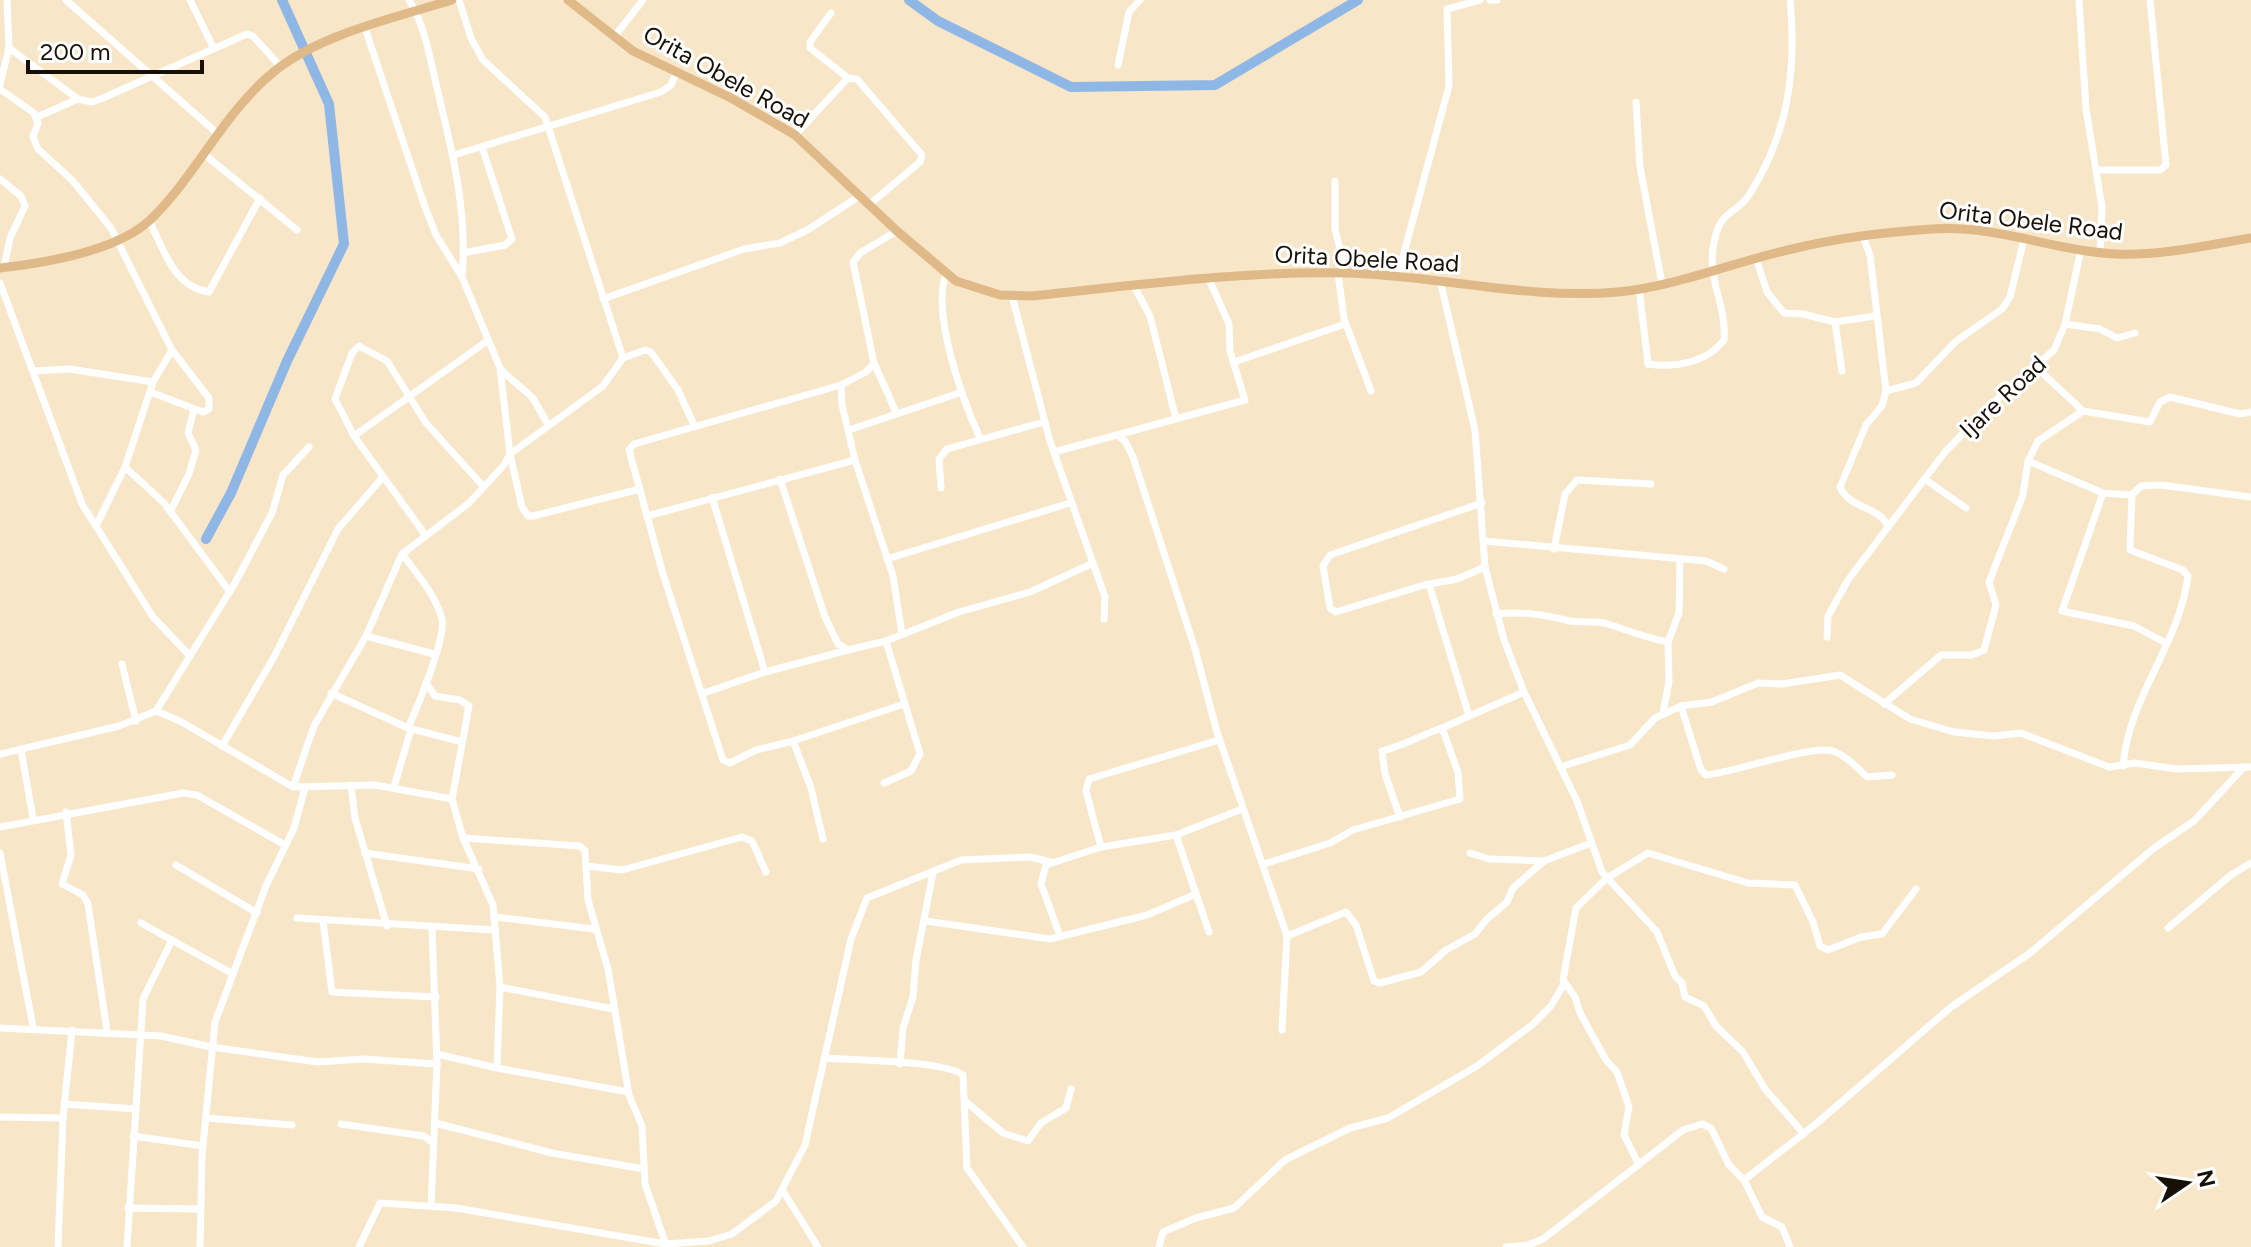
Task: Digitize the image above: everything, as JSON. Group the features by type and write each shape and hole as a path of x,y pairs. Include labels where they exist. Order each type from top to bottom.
{"main road":[{"path":"2,268 59,258 117,239 149,221 257,87 280,66 304,52 365,28 452,0"},
{"name":"Orita Obele Road","path":"568,0 614,37 676,74 731,98 795,135 946,274 970,288 1012,296 1208,277 1342,273 1398,275 1572,293 1639,288 1756,258 1863,237 1947,228 2100,252 2174,251 2251,238"}],"street":[{"path":"7,0 9,48 0,87 37,117"},
{"path":"66,0 218,134"},
{"path":"190,0 213,47"},
{"path":"409,0 416,11 454,155 463,253 462,277"},
{"path":"459,0 475,48 483,60 534,104 547,125 623,358"},
{"path":"614,37 643,0"},
{"path":"1118,65 1129,12 1140,0"},
{"path":"1398,275 1449,86 1447,9 1480,0"},
{"path":"1490,0 1497,0"},
{"path":"1639,288 1647,362 1650,365 1684,363 1708,355 1724,340 1724,323 1711,272 1722,219 1747,199 1763,170 1789,103 1793,58 1790,0"},
{"path":"2079,0 2086,109 2102,207 2100,252"},
{"path":"2098,170 2160,170 2166,165 2150,0"},
{"path":"831,13 810,42 810,48 848,78 857,79 922,155 920,162 870,204"},
{"path":"365,28 436,235 462,277 500,368 510,454 522,507 528,516 640,489"},
{"path":"9,48 78,99 92,102 154,77 213,47 251,35 280,66"},
{"path":"454,155 661,92 671,85 676,74"},
{"path":"795,135 848,78"},
{"path":"37,117 78,99"},
{"path":"1636,102 1640,167 1662,284"},
{"path":"37,117 33,137 38,149 85,195 117,239 172,350 210,402 206,412 150,392"},
{"path":"463,253 505,245 512,239 482,147"},
{"path":"204,154 297,230"},
{"path":"0,179 21,196 25,206 10,238 2,268"},
{"path":"1335,181 1335,229 1345,324 1371,391"},
{"path":"603,299 744,249 780,243 809,229 861,195"},
{"path":"149,221 177,278 191,287 209,292 260,198"},
{"path":"896,412 874,363 853,262 860,253 897,231"},
{"path":"1863,237 1870,255 1886,391 1882,406 1866,425 1840,487 1851,501 1877,511 1888,525"},
{"path":"1886,391 1916,383 1955,342 2002,309 2010,297 2024,239"},
{"name":"Ijare Road","path":"1827,637 1829,613 1848,580 1874,549 1888,525 1962,434 2054,350 2065,324 2081,249"},
{"path":"1756,258 1767,292 1784,313 1835,322 1875,316"},
{"path":"946,274 942,294 950,355 980,438"},
{"path":"1054,452 1245,400 1247,396 1234,362 1229,324 1217,305 1208,277"},
{"path":"1440,280 1475,430 1485,567 1496,614 1524,692 1607,878 1657,932 1675,976 1682,983 1685,997 1704,1006 1804,1134"},
{"path":"0,283 82,504 163,632 190,656"},
{"path":"1134,286 1150,316 1176,419"},
{"path":"1012,296 1044,422 1105,597 1104,619"},
{"path":"1835,322 1842,371"},
{"path":"1234,362 1345,324"},
{"path":"2065,324 2100,329 2117,338 2135,333"},
{"path":"354,436 410,399 487,341"},
{"path":"426,536 354,436 335,399 355,348 365,347 387,361 426,423 483,486"},
{"path":"96,526 125,467 153,382 172,350"},
{"path":"293,787 314,726 366,636 402,554 459,512 510,454 603,386 623,358 645,350 651,352 678,390 695,427"},
{"path":"874,363 866,372 841,385 631,447 629,454 721,754 727,763 904,704"},
{"path":"2036,367 2083,411 2150,422 2160,402 2170,397 2240,414 2251,412"},
{"path":"500,368 533,398 548,425"},
{"path":"33,371 70,369 153,382"},
{"path":"841,385 855,460 893,576 902,634"},
{"path":"849,430 962,392"},
{"path":"171,510 189,474 196,450 188,433 194,409"},
{"path":"1884,704 1941,655 1972,655 1984,650 1996,605 1989,582 2023,495 2028,461 2038,441 2083,411"},
{"path":"941,488 941,453 980,438 1044,422"},
{"path":"1117,435 1125,441 1133,457 1190,635 1219,740 1287,936 1282,1030"},
{"path":"0,754 136,721 156,711 230,592 272,513 283,475 309,447"},
{"path":"647,516 855,460"},
{"path":"2028,461 2103,493 2132,495"},
{"path":"125,467 171,510 230,592"},
{"path":"222,746 274,657 338,529 382,478"},
{"path":"780,479 825,617 838,644 848,650"},
{"path":"1554,549 1565,494 1577,480 1651,484"},
{"path":"1926,480 1966,508"},
{"path":"2123,766 2130,725 2188,576 2183,570 2130,550 2132,495 2141,486 2161,485 2251,497"},
{"path":"2103,493 2062,611 2066,615 2134,626 2164,642"},
{"path":"712,497 765,672"},
{"path":"887,559 1070,503"},
{"path":"1482,503 1330,555 1324,562 1334,612 1429,584 1457,579 1485,567"},
{"path":"1484,541 1710,562 1724,569"},
{"path":"394,787 442,619 402,554"},
{"path":"1663,713 1669,682 1668,642 1679,613 1680,559"},
{"path":"704,693 765,672 886,641 959,612 1030,592 1091,564"},
{"path":"1429,584 1469,716"},
{"path":"1496,614 1522,611 1555,615 1573,621 1608,624 1621,631 1668,642"},
{"path":"366,636 434,654"},
{"path":"884,783 911,771 920,760 886,641"},
{"path":"122,664 136,721"},
{"path":"1560,767 1630,745 1663,713 1681,706 1712,702 1758,683 1782,684 1840,675 1910,719 1948,731 1994,736 2021,733 2109,767 2247,767"},
{"path":"426,683 435,696 468,703 452,799 463,838 479,869 495,917 500,987 497,1068"},
{"path":"1400,817 1385,774 1382,751 1402,747 1524,692"},
{"path":"331,693 409,728 462,742"},
{"path":"1681,706 1701,770 1706,775 1762,764 1777,757 1828,750 1851,761 1867,777 1892,775"},
{"path":"156,711 293,787 394,787 452,799"},
{"path":"1264,864 1330,843 1353,830 1461,797 1458,772 1442,728"},
{"path":"1101,847 1086,791 1089,779 1219,740"},
{"path":"793,741 811,788 823,839"},
{"path":"21,750 33,818"},
{"path":"1744,1180 1791,1145 1951,1007 2030,953 2154,848 2194,821 2247,767"},
{"path":"351,785 365,853 387,926"},
{"path":"200,1247 203,1146 215,1022 303,803 305,788"},
{"path":"0,827 66,812 190,793 285,845"},
{"path":"1060,936 1041,884 1043,870 1051,862 1101,847 1176,835 1242,809"},
{"path":"66,812 71,855 62,884 83,895 88,904 107,1031"},
{"path":"1176,835 1209,932"},
{"path":"586,866 622,870 742,837 752,841 766,872"},
{"path":"463,838 580,846 585,851 594,929 608,969 628,1092 641,1119 647,1197 666,1246"},
{"path":"1287,936 1346,912 1356,925 1374,981 1380,983 1416,974 1453,945 1477,933 1487,919 1507,902 1513,888 1544,861 1591,843"},
{"path":"0,853 33,1027"},
{"path":"365,853 479,869"},
{"path":"1470,853 1489,859 1544,861"},
{"path":"1159,1247 1161,1234 1166,1230 1241,1204 1285,1160 1350,1128 1388,1118 1477,1066 1532,1025 1551,1006 1564,984 1576,908 1607,878 1648,853 1755,884 1793,883 1813,922 1820,946 1828,950 1861,937 1879,936 1916,889"},
{"path":"360,1246 378,1204 431,1206 666,1246 709,1241 732,1234 758,1217 783,1191 805,1145 827,1058 851,939 863,902 875,892 969,859 1030,857 1051,862"},
{"path":"2168,928 2231,875 2251,863"},
{"path":"176,865 257,913"},
{"path":"900,1064 903,1028 913,997 917,954 926,921 933,873"},
{"path":"926,921 1044,939 1157,912 1196,894"},
{"path":"495,917 594,929"},
{"path":"297,918 387,926 495,930"},
{"path":"323,921 332,992 436,997"},
{"path":"141,923 233,974"},
{"path":"431,1206 437,1064 432,928"},
{"path":"127,1247 145,990 172,940"},
{"path":"1564,984 1575,997 1580,1013 1606,1060 1617,1072 1629,1107 1624,1135 1639,1165"},
{"path":"500,987 613,1009"},
{"path":"0,1028 141,1033 211,1047 318,1062 364,1059 437,1064"},
{"path":"58,1247 63,1118 72,1030"},
{"path":"437,1054 628,1092"},
{"path":"827,1058 959,1072 965,1080 967,1168 1023,1247"},
{"path":"965,1101 996,1128 1017,1140 1028,1141 1041,1123 1066,1108 1071,1089"},
{"path":"64,1104 136,1109"},
{"path":"0,1117 63,1118"},
{"path":"206,1118 292,1125"},
{"path":"435,1123 552,1153 644,1169"},
{"path":"341,1124 424,1136 435,1132"},
{"path":"1506,1247 1528,1245 1543,1239 1683,1130 1702,1124 1711,1128 1729,1165 1744,1180 1762,1217 1782,1227 1790,1247"},
{"path":"1791,1145 1795,1125"},
{"path":"133,1136 203,1146"},
{"path":"424,1136 434,1144"},
{"path":"783,1191 818,1247"},
{"path":"128,1208 200,1209"}],"waterway":[{"path":"206,539 231,493 287,361 344,244 329,104 282,0"},
{"path":"909,0 938,21 1071,87 1215,85 1358,0"}]}
